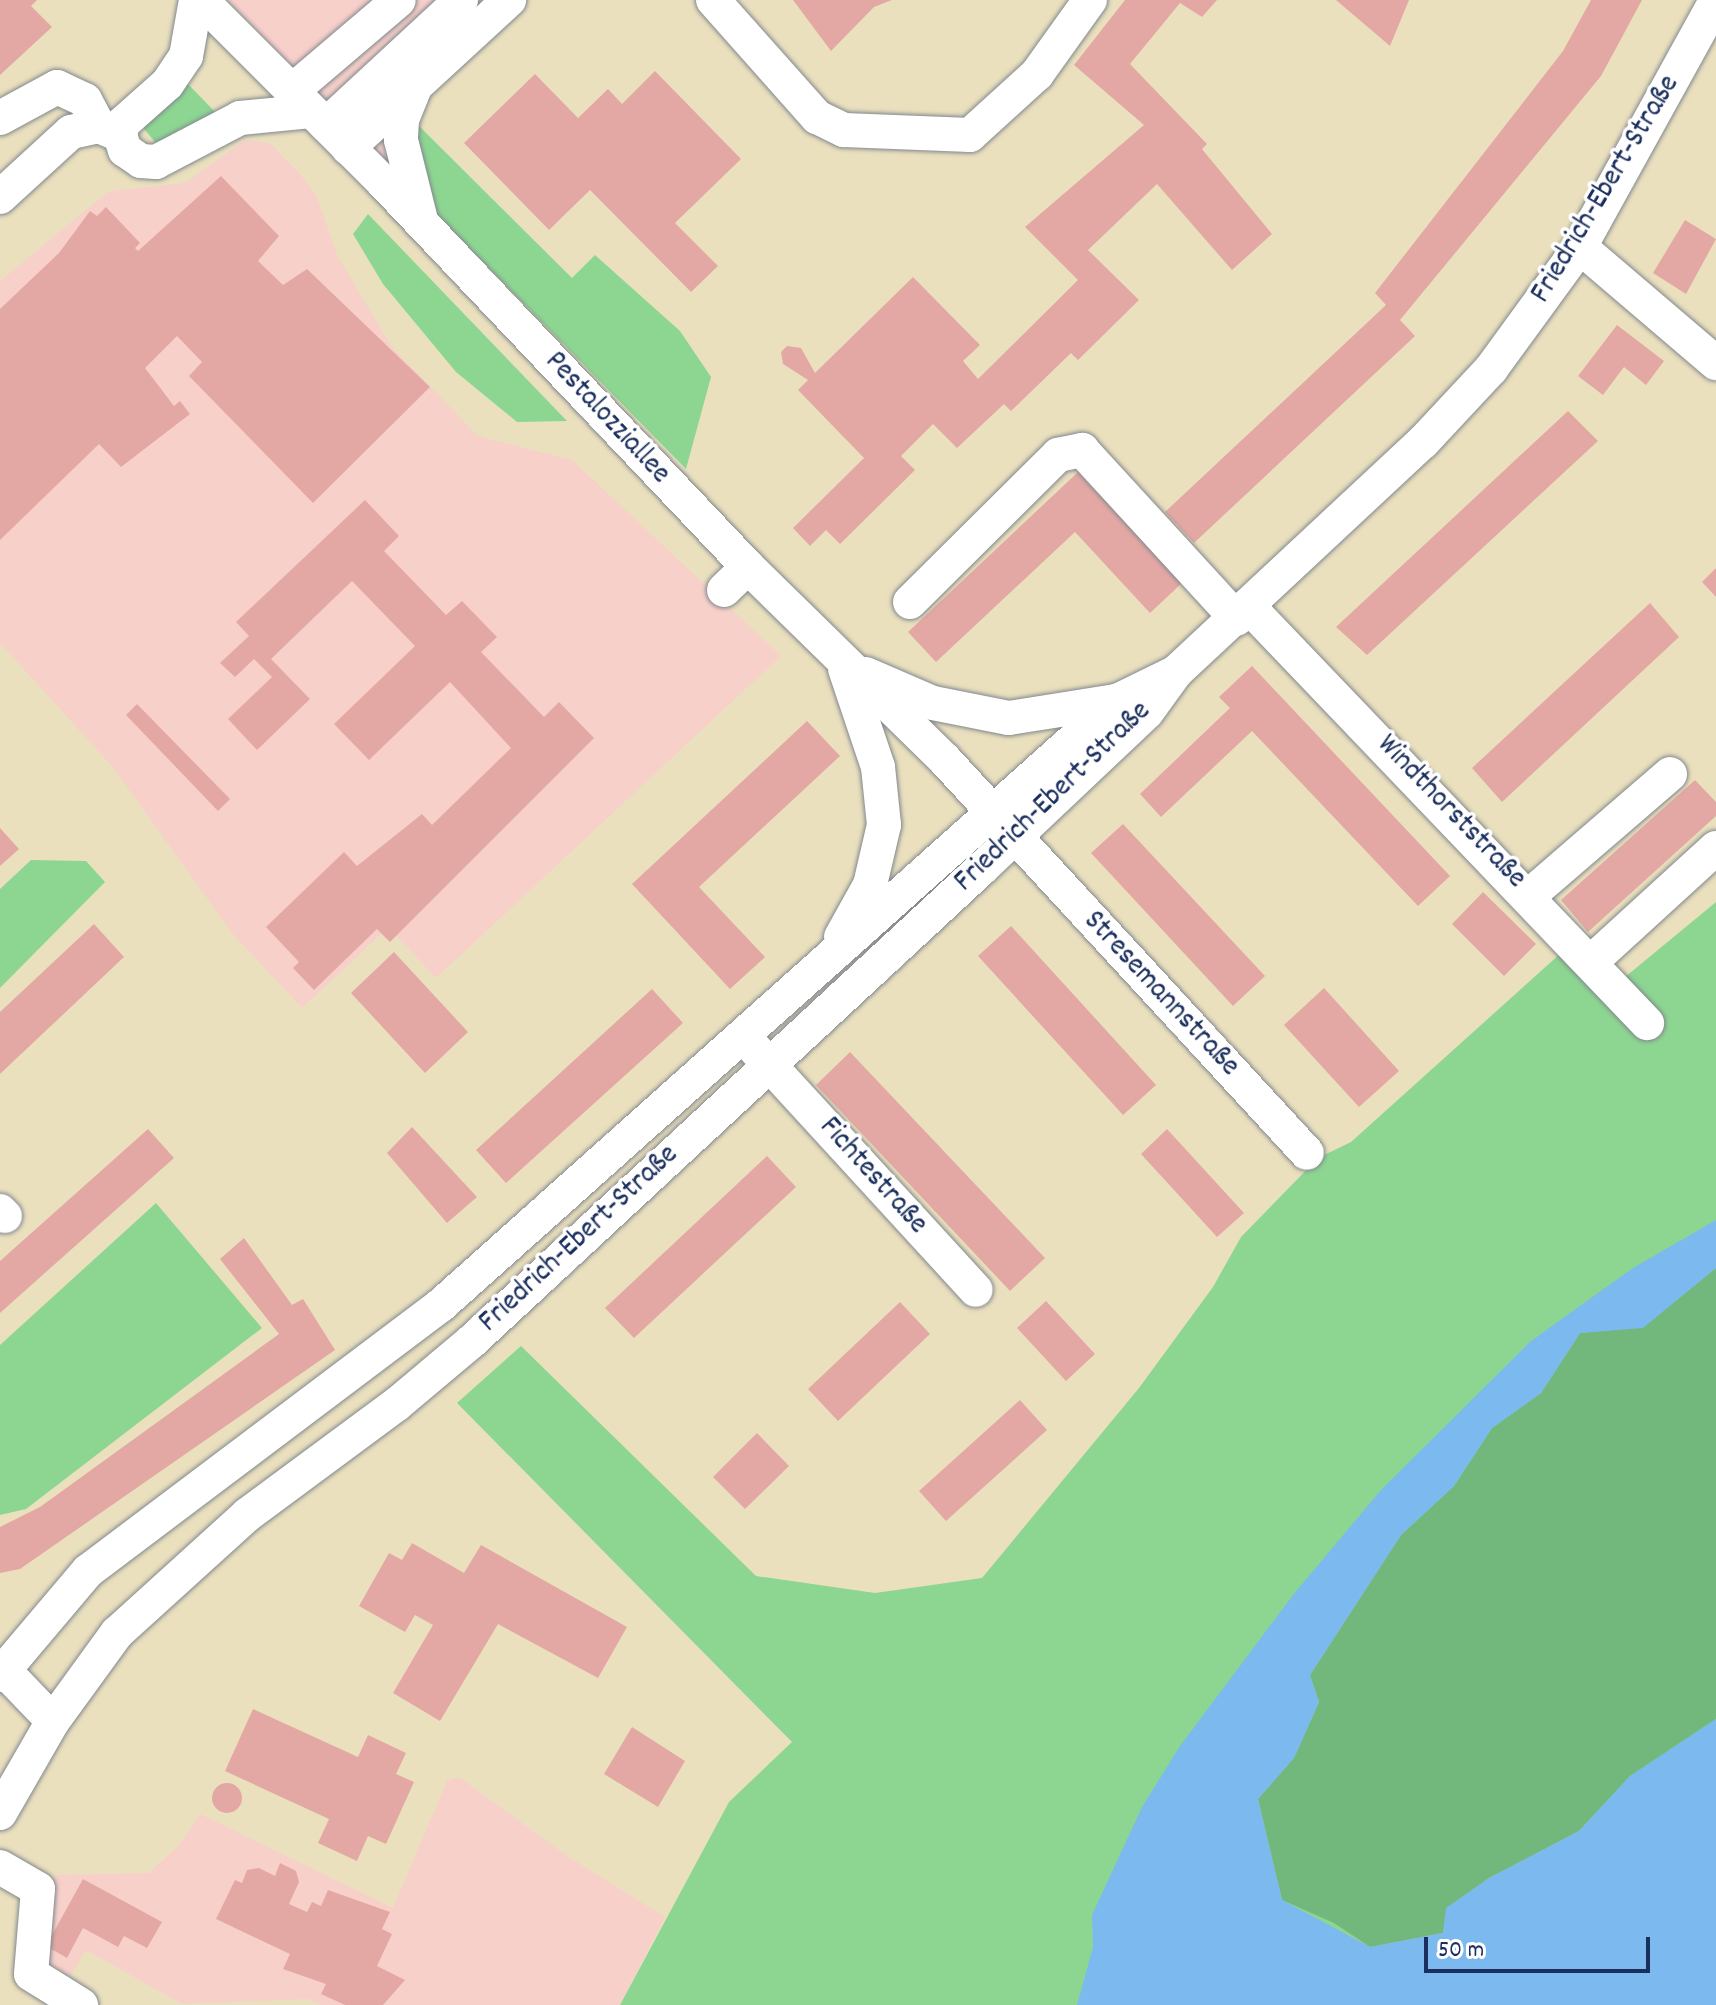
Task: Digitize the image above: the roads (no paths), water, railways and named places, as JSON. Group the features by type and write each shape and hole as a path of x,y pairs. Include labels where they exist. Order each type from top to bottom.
{"street":[{"name":"Pestalozziallee","path":"198,0 422,224 748,567 1004,824"},
{"path":"0,197 71,132 109,131 123,123 179,71 193,36 198,0"},
{"path":"319,119 399,0"},
{"path":"319,119 461,0"},
{"path":"0,118 57,87 85,100 125,150 141,161 156,162 240,118 319,119 417,84 509,0"},
{"path":"713,0 817,117 844,130 970,135 1037,74 1090,0"},
{"name":"Friedrich-Ebert-Straße","path":"1,1670 88,1571 441,1305 833,950 1004,824 1147,712 1176,672 1243,613 1462,400 1540,307 1580,247 1716,1"},
{"path":"417,84 402,119 401,140 422,224"},
{"path":"1580,247 1716,363"},
{"name":"Windthorststraße","path":"910,602 1058,455 1082,450 1530,895 1647,1023"},
{"path":"724,590 748,567"},
{"path":"844,665 970,714 1047,715 1117,701"},
{"path":"833,950 870,885 884,825 878,767 844,665"},
{"name":"Friedrich-Ebert-Straße","path":"0,1813 53,1721 117,1633 247,1515 397,1404 472,1341 769,1064 1004,824 1117,701 1176,672"},
{"path":"1530,895 1670,774"},
{"name":"Stresemannstraße","path":"1004,824 1307,1153"},
{"path":"1591,962 1716,848"},
{"name":"Fichtestraße","path":"742,1035 976,1290"},
{"path":"1,1670 53,1721"},
{"path":"0,1867 38,1889 31,1974 81,2005"}],"water":[{"path":"1716,1220 1716,1268 1643,1328 1580,1333 1541,1393 1492,1428 1454,1486 1401,1535 1310,1675 1319,1702 1294,1758 1258,1799 1282,1900 1370,1947 1443,1933 1446,1908 1489,1878 1579,1831 1630,1776 1716,1719 1716,2005 1077,2005 1093,1947 1092,1915 1142,1807 1180,1746 1293,1595 1381,1490 1531,1341 1633,1268"}]}
